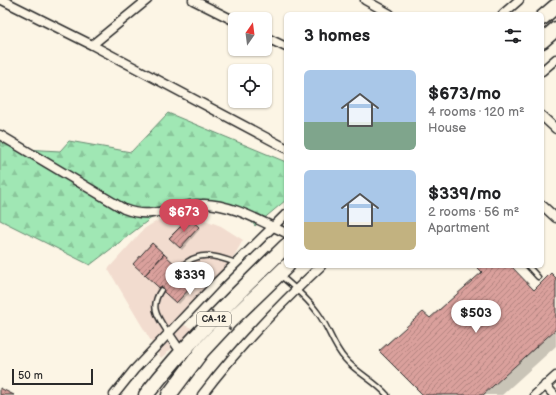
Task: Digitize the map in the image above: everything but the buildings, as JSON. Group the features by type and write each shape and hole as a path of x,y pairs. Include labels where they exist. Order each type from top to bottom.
{"highway":[{"path":"544,16 556,6"},
{"path":"544,39 556,29"},
{"name":"CA-12","path":"146,395 181,352 284,248"},
{"name":"CA-12","path":"169,395 202,351 229,322 283,270"}],"street":[{"path":"2,0 92,45 284,147"},
{"path":"92,45 147,0"},
{"path":"193,0 228,18"},
{"path":"365,0 386,12"},
{"path":"505,12 519,0"},
{"path":"272,40 284,46"},
{"path":"544,69 556,58"},
{"path":"544,118 556,129"},
{"path":"0,135 133,213 149,214 184,206 203,204 223,207 246,214 284,232"},
{"path":"544,207 556,218"},
{"path":"114,395 134,370 168,333 284,216"},
{"path":"202,395 226,364 296,289 319,268"},
{"path":"168,333 181,352"},
{"path":"535,395 556,376"},
{"path":"545,385 554,395"}],"lane":[{"path":"180,268 188,260 206,255 220,257 236,263"},
{"path":"530,268 538,277"},
{"path":"283,270 296,289 318,313 338,350 347,361 387,395"},
{"path":"161,290 154,304 156,315 168,333"}],"path":[{"path":"211,311 232,331"}],"shaded area":[{"path":"186,215 197,217 221,226 243,240 224,274 182,322 184,325 194,329 161,358 108,269 144,229 165,217"}],"green space":[{"path":"168,113 284,161 284,202 255,226 250,220 242,215 211,208 190,208 169,212 150,219 90,265 0,220 0,135 24,149 60,151 69,141 131,152"}]}
